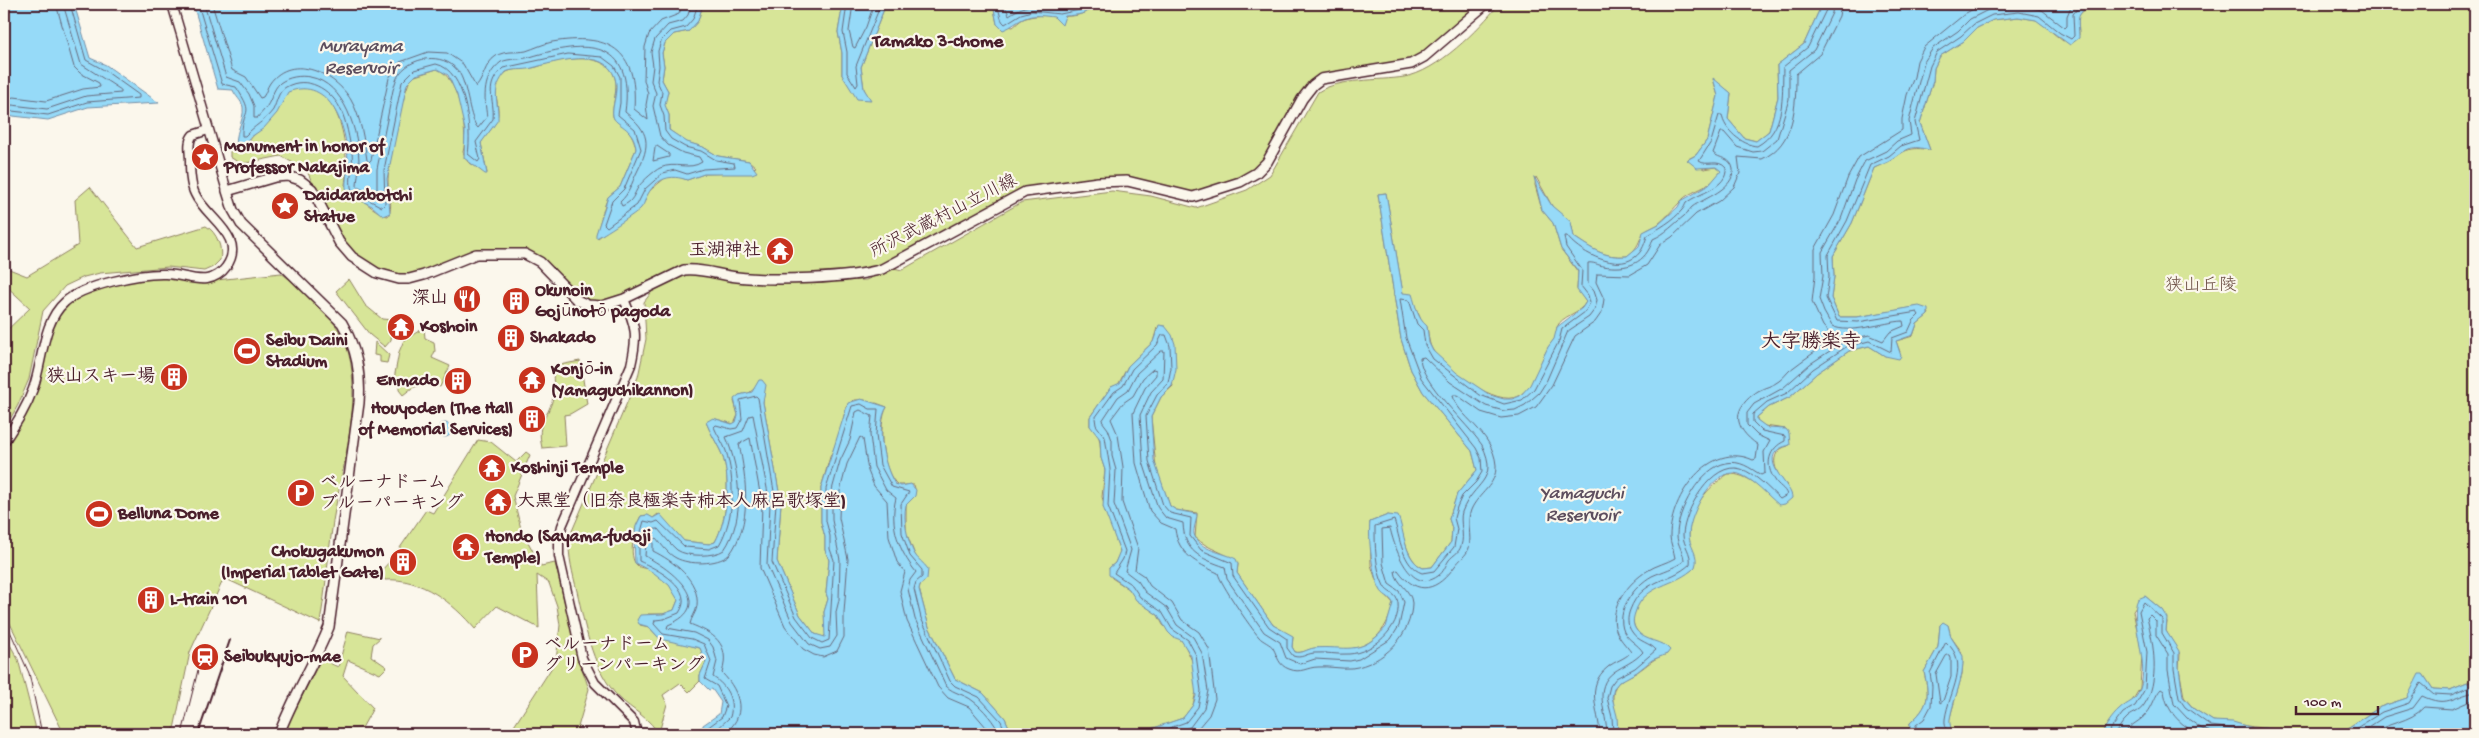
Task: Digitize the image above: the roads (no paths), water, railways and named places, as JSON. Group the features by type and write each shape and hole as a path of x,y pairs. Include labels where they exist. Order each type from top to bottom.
{"main road":[{"name":"所沢武蔵村山立川線","path":"227,191 282,176 296,178 312,189 344,249 359,263 377,273 409,279 476,254 513,252 533,257 572,295 583,302 602,306 624,299 684,270 695,268 738,277 782,278 867,274 889,265 1015,195 1029,191 1122,181 1143,184 1185,197 1209,194 1240,182 1260,170 1267,162 1302,99 1321,79 1411,64 1424,57 1486,4"},
{"path":"227,191 241,224 342,323 354,349 360,373 359,403 329,627 317,657 290,706 278,734"}],"street":[{"path":"172,4 227,191"},
{"path":"4,442 22,415 32,392 52,318 69,298 90,289 146,275 170,274 206,279 217,275 226,268 232,253 230,239 197,199 192,184 190,142 193,135 208,130"},
{"path":"624,299 635,324 635,342 631,365 562,526 558,550 586,667 595,683 634,722 637,734"}],"water":[{"path":"4,4 74,4 90,58 106,65 159,103 88,107 48,120 13,116 4,123"},
{"name":"Murayama Reservoir","path":"193,4 703,4 698,21 689,31 674,34 665,43 662,53 664,66 662,80 668,91 665,105 669,115 669,130 687,142 703,147 718,156 749,161 757,172 752,174 704,174 687,180 675,177 660,181 652,189 638,210 596,238 608,197 620,187 636,149 632,136 613,116 616,83 610,68 601,62 590,59 578,59 506,72 498,85 496,96 498,120 481,143 487,174 464,158 465,130 457,95 448,75 437,69 416,75 407,84 387,179 390,213 383,216 372,206 348,194 346,183 348,164 345,136 334,109 326,98 316,91 303,89 288,92 277,113 264,128 251,137 243,148 238,150 237,133 243,107 233,90 218,89"},
{"path":"843,4 886,4 861,67 864,89 871,100 857,99 842,75 842,53 838,32"},
{"path":"983,4 1095,4 1092,8 1078,15 1065,16 1062,25 1054,17 1036,16 1022,19 1003,30 997,24 994,9"},
{"name":"Yamaguchi Reservoir","path":"1822,4 2091,4 2080,15 2078,22 2079,38 2070,45 2036,20 2018,17 1993,20 1977,28 1964,41 1940,56 1934,68 1933,81 1920,123 1930,150 1910,148 1889,162 1874,168 1852,223 1833,256 1834,277 1831,298 1839,317 1857,317 1919,306 1928,309 1928,315 1917,324 1913,335 1896,341 1901,356 1899,359 1885,356 1869,346 1849,351 1817,373 1790,397 1769,407 1757,417 1757,420 1768,428 1786,429 1789,433 1790,445 1779,449 1774,455 1773,461 1792,498 1785,504 1779,505 1750,480 1739,474 1730,473 1712,484 1705,493 1690,525 1689,538 1696,558 1695,567 1646,596 1639,603 1635,613 1633,622 1637,631 1645,637 1663,644 1670,650 1667,654 1652,660 1637,672 1619,682 1614,688 1612,697 1617,716 1618,734 1136,734 1183,718 1193,705 1196,696 1191,656 1181,640 1173,637 1168,632 1158,615 1136,600 1129,589 1109,575 1109,568 1115,563 1120,551 1103,507 1105,470 1101,458 1100,439 1090,426 1090,417 1111,387 1120,383 1128,366 1153,342 1159,325 1165,326 1172,335 1175,344 1176,369 1172,386 1161,397 1151,417 1154,460 1170,506 1176,510 1197,514 1194,534 1197,540 1206,548 1236,559 1238,564 1237,573 1273,625 1293,636 1292,647 1295,652 1314,648 1352,648 1368,643 1386,627 1393,603 1381,591 1377,583 1370,547 1370,522 1388,515 1398,516 1406,545 1412,558 1423,568 1432,567 1451,542 1452,528 1449,519 1457,494 1477,470 1472,451 1423,392 1411,370 1401,339 1378,194 1386,193 1403,293 1412,294 1419,316 1427,326 1429,343 1433,351 1457,373 1490,395 1504,399 1520,396 1530,385 1548,347 1554,339 1557,327 1582,308 1586,302 1577,290 1578,271 1561,249 1553,223 1542,210 1534,177 1552,206 1571,222 1574,237 1605,254 1627,256 1639,246 1643,232 1659,224 1678,207 1681,201 1709,185 1721,171 1716,167 1697,168 1687,160 1696,155 1707,140 1718,96 1713,78 1731,93 1728,119 1744,138 1756,141 1769,131 1778,97 1777,65 1804,44"},
{"path":"759,380 762,380 766,385 763,402 781,503 777,561 800,615 815,634 825,637 824,612 828,599 826,593 829,560 825,550 825,537 821,522 821,488 848,403 861,399 887,407 883,415 881,435 887,467 895,484 901,486 911,484 916,490 915,496 906,505 905,523 909,542 914,553 928,569 927,579 920,585 919,589 929,627 955,679 983,693 1005,718 1012,734 702,734 703,725 719,714 721,702 712,689 709,690 700,681 700,675 706,662 700,648 660,639 649,627 639,624 637,620 640,615 663,614 674,610 678,600 669,585 654,573 635,563 634,539 636,526 641,516 648,515 653,518 660,514 684,541 709,544 715,542 723,521 727,483 724,460 706,422 713,418 732,424 736,422 738,415 734,399 739,395 752,392"},
{"path":"442,423 448,423 452,430 448,437 442,437 438,433 438,427"},
{"path":"2145,596 2162,610 2167,618 2166,631 2179,651 2183,697 2194,709 2213,721 2233,722 2256,729 2264,728 2302,734 2101,734 2114,715 2134,699 2140,689 2142,666 2136,607 2138,599"},
{"path":"1943,622 1948,625 1951,637 1963,656 1960,680 1950,719 1951,734 1910,734 1910,723 1921,711 1926,700 1927,688 1924,672 1938,647 1940,625"},
{"path":"2419,674 2423,674 2433,689 2450,690 2475,680 2475,734 2338,734 2380,707 2407,698"}],"tram line":[{"path":"4,618 29,673 42,734"},
{"path":"182,734 200,662"}],"railway":[{"path":"198,734 230,640"}],"place":[{"name":"Monument in honor of Professor Nakajima","path":"205,157"},
{"name":"Daidarabotchi Statue","path":"285,206"},
{"name":"玉湖神社","path":"780,251"},
{"name":"深山","path":"467,299"},
{"name":"Okunoin Gojūnotō pagoda","path":"516,301"},
{"name":"Koshoin","path":"401,327"},
{"name":"Shakado","path":"511,338"},
{"name":"Seibu Daini Stadium","path":"247,351"},
{"name":"狭山スキー場","path":"174,377"},
{"name":"Konjō-in (Yamaguchikannon)","path":"532,380"},
{"name":"Enmado","path":"458,381"},
{"name":"Houyoden (The Hall of Memorial Services)","path":"532,419"},
{"name":"Koshinji Temple","path":"492,468"},
{"name":"ベルーナドーム ブルーパーキング","path":"301,493"},
{"name":"大黒堂（旧奈良極楽寺柿本人麻呂歌塚堂)","path":"498,502"},
{"name":"Belluna Dome","path":"99,514"},
{"name":"Hondo (Sayama-fudoji Temple)","path":"466,547"},
{"name":"Chokugakumon (Imperial Tablet Gate)","path":"403,562"},
{"name":"L-train 101","path":"151,600"},
{"name":"ベルーナドーム グリーンパーキング","path":"525,655"},
{"name":"Seibukyujo-mae","path":"205,657"}],"district":[{"name":"Tamako 3-chome","path":"938,42"},
{"name":"大字勝楽寺","path":"1811,343"}],"park label":[{"name":"狭山丘陵","path":"2201,286"}]}
